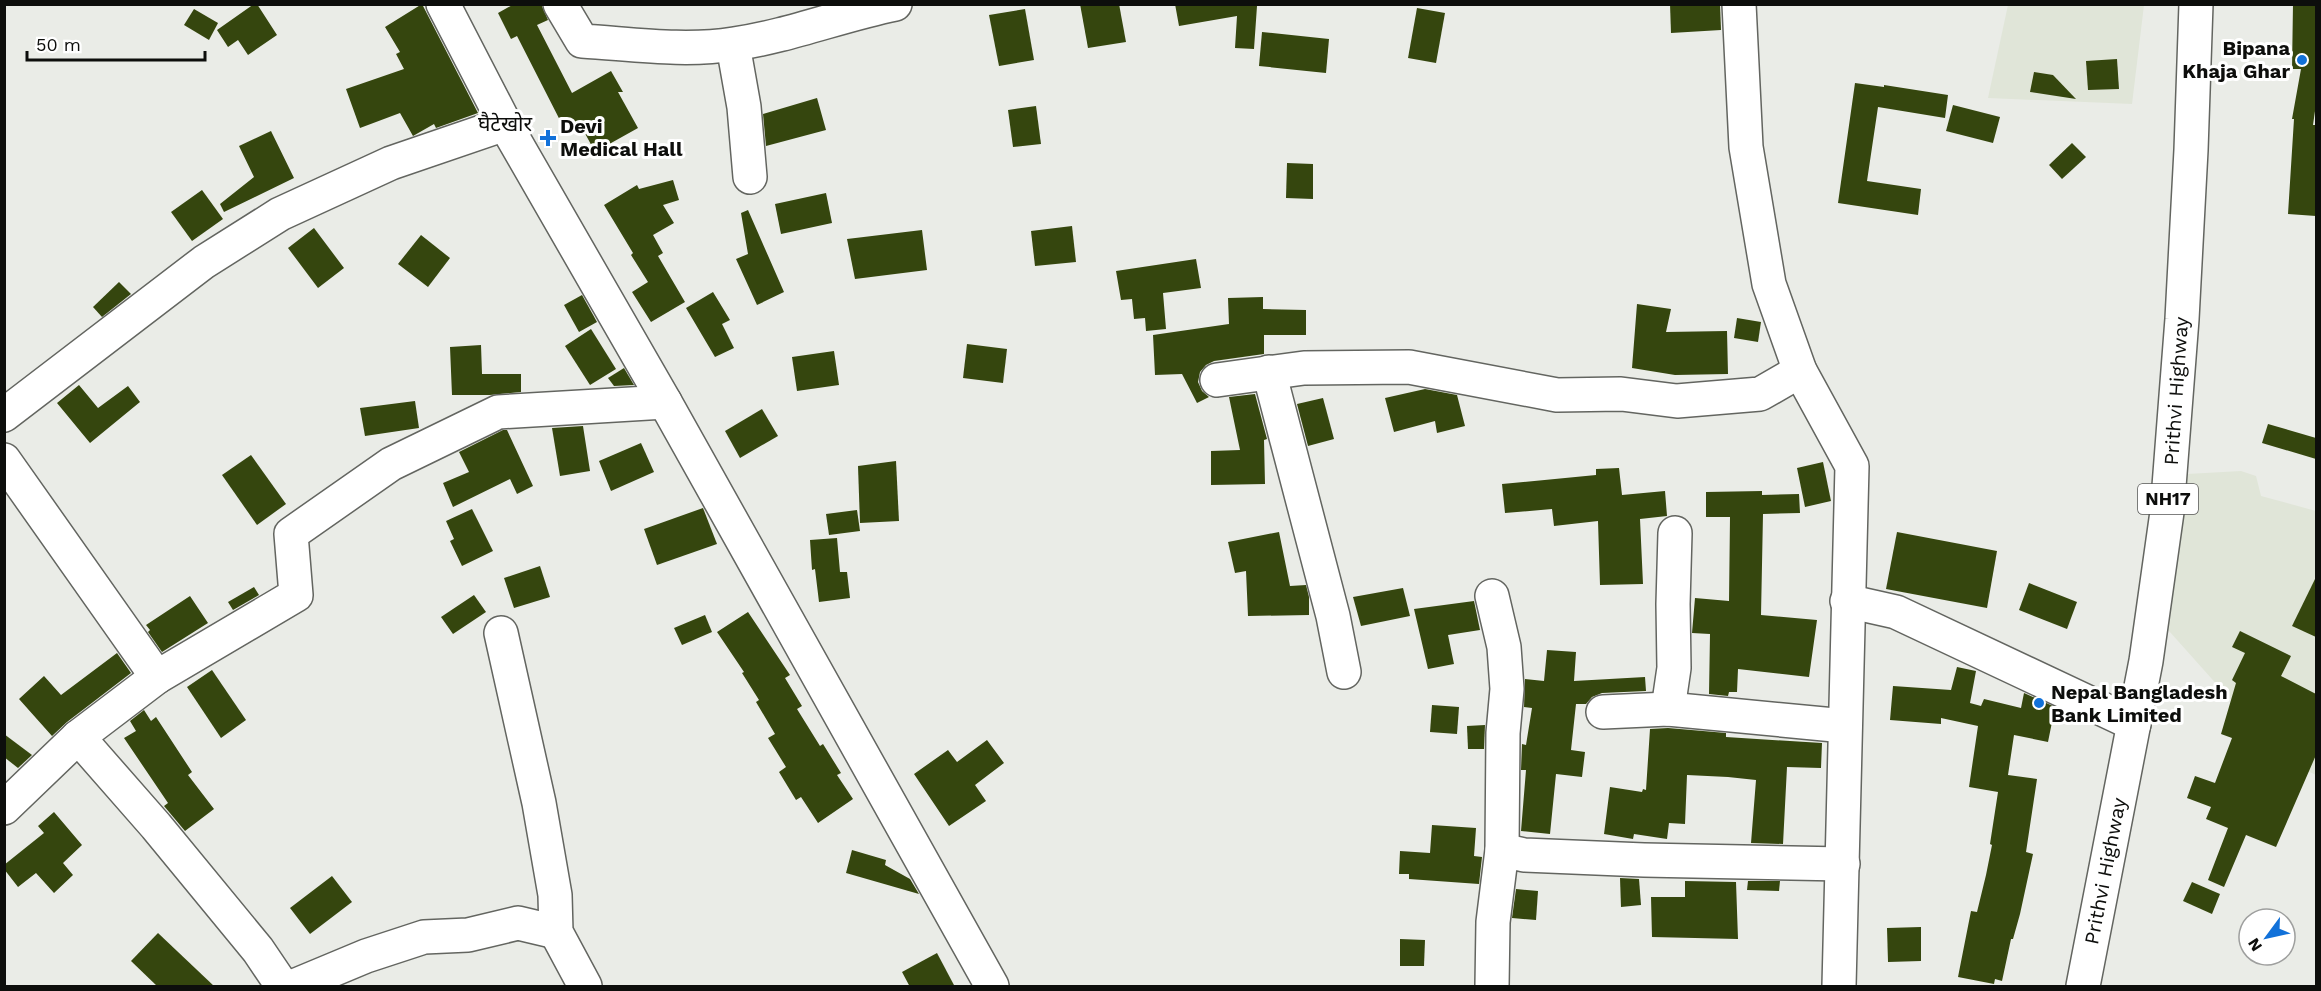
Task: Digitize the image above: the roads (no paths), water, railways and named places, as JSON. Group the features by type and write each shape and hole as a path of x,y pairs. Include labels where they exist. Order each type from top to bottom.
{"main road":[{"path":"443,4 505,124 665,402 992,987"},
{"path":"560,4 582,41 675,47 733,45 824,24 895,4"},
{"path":"1739,4 1746,147 1769,284 1800,371 1851,466 1839,987"},
{"name":"Prithvi Highway","path":"2083,987 2146,661 2167,512 2184,285 2196,4"},
{"path":"733,45 744,107 750,177"},
{"path":"4,415 204,262 280,214 391,163 505,124"},
{"path":"1217,380 1304,368 1409,367 1557,395 1621,394 1677,401 1760,394 1800,371"},
{"path":"1269,372 1332,616 1344,672"},
{"path":"4,807 78,737 157,677 296,595 291,534 391,464 498,412 665,402"},
{"path":"4,460 157,677"},
{"path":"1668,709 1674,668 1675,533"},
{"path":"1492,596 1504,646 1507,689 1503,733 1502,850 1493,922 1492,987"},
{"path":"1847,601 1896,612 2134,724"},
{"path":"501,633 539,803 555,895 556,932 585,987"},
{"path":"1603,711 1668,709 1845,726"},
{"path":"78,737 156,826 258,950 281,984 289,987"},
{"path":"1502,850 1524,855 1644,860 1843,864"},
{"path":"294,987 366,956 424,937 468,935 518,923 556,932"}],"place":[{"name":"Bipana Khaja Ghar","path":"2302,60"},
{"name":"Devi Medical Hall","path":"548,138"},
{"name":"Nepal Bangladesh Bank Limited","path":"2039,703"}],"district":[{"name":"घैटेखोर","path":"505,124"}]}
